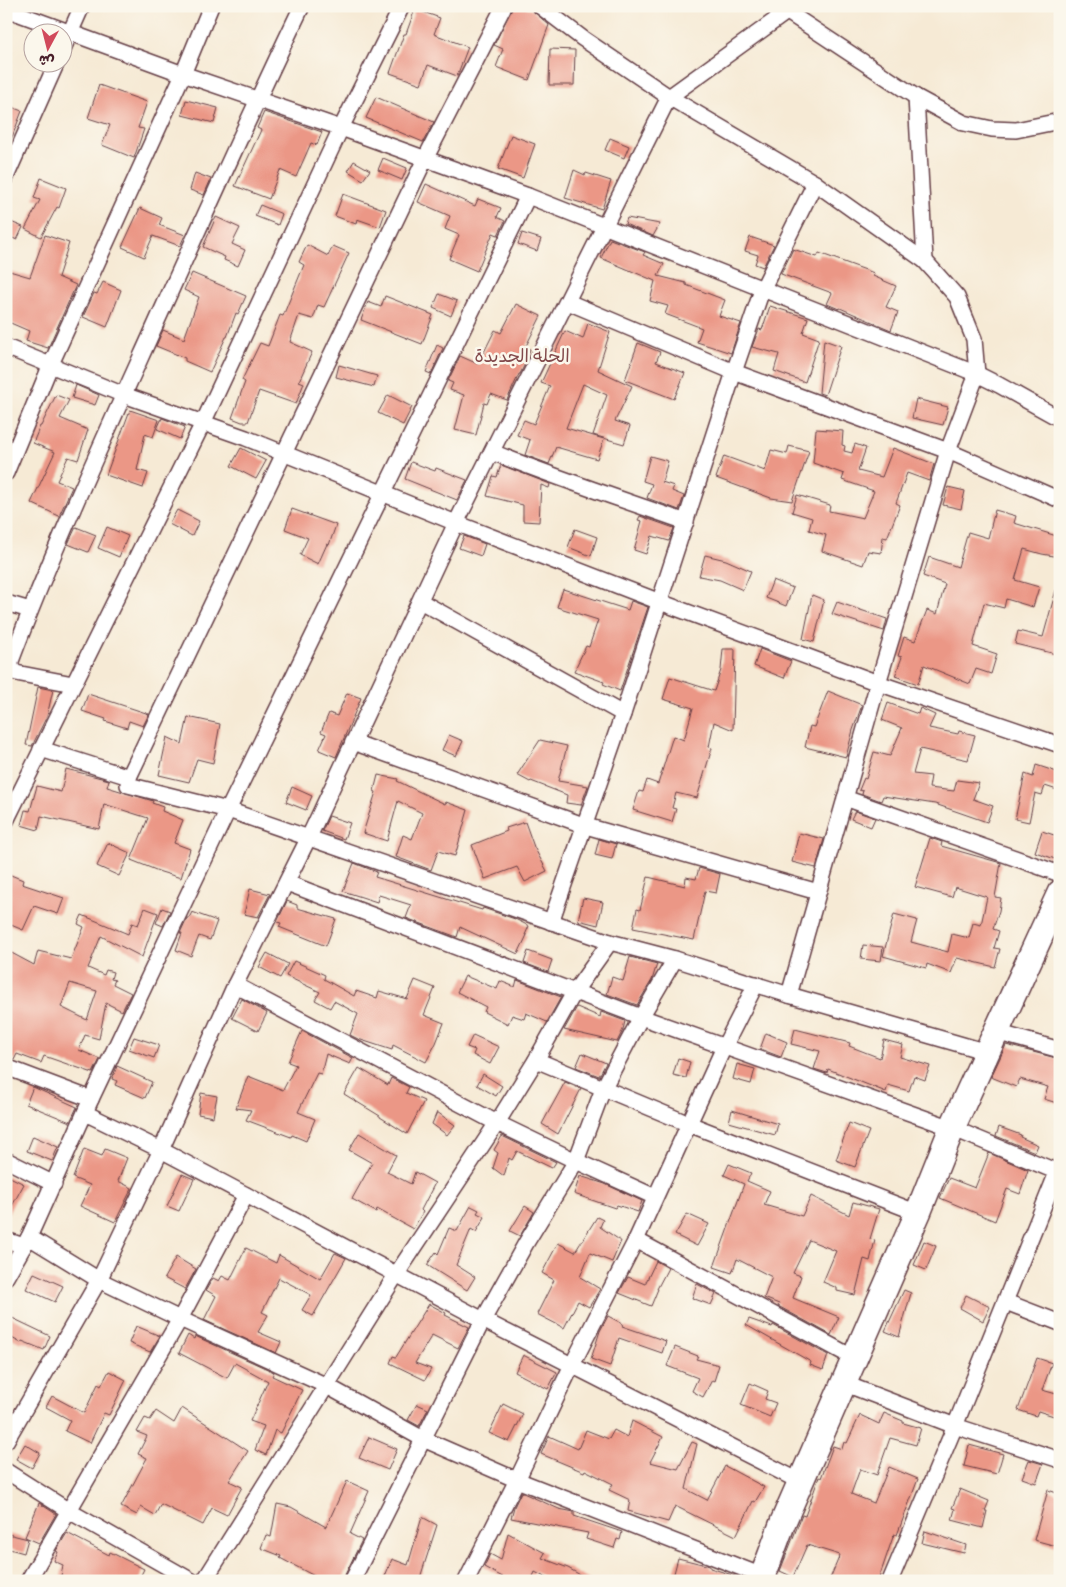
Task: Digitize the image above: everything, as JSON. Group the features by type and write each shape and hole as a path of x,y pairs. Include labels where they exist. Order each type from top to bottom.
{"main road":[{"path":"766,1579 784,1522 918,1213 952,1128 1060,893"}],"street":[{"path":"72,31 82,6"},
{"path":"6,473 51,364 183,74 211,6"},
{"path":"74,684 16,673 11,668 11,661 30,610 124,394 257,100 302,6"},
{"path":"6,821 203,423 341,128 402,6"},
{"path":"504,6 425,159 129,777 128,785 228,810 610,942 675,959 789,995 991,1042 1060,1050"},
{"path":"540,6 582,38 669,97 815,183 925,261 957,297 974,339 976,374 948,451 878,683 789,995"},
{"path":"6,9 41,22"},
{"path":"6,1441 100,1280 235,985 308,839 456,523 669,97 783,9 916,97 964,123 992,129 1016,130 1060,121"},
{"path":"72,33 341,128 604,225 762,290 976,374 1060,419"},
{"path":"6,177 53,72"},
{"path":"916,97 925,261"},
{"path":"552,922 586,826 762,290 815,183"},
{"path":"6,1277 26,1242 54,1184 88,1106 228,810 528,196"},
{"path":"568,302 734,372 948,451 1060,500"},
{"path":"6,347 660,602 878,683 1060,745"},
{"path":"492,452 536,470 686,522"},
{"path":"420,600 623,714"},
{"path":"6,603 30,610"},
{"path":"353,742 586,826 818,892"},
{"path":"41,749 129,777"},
{"path":"845,798 1060,874"},
{"path":"286,884 641,1017 952,1128 1059,1170 890,1581"},
{"path":"204,1581 396,1275 497,1123 536,1060 575,991 610,942"},
{"path":"352,1581 483,1320 526,1243 576,1161 603,1089 641,1017 675,959"},
{"path":"466,1581 572,1365 636,1240 724,1047 756,984"},
{"path":"235,985 497,1123 655,1197"},
{"path":"536,1060 689,1124 918,1213"},
{"path":"6,1067 88,1106 161,1150 396,1275 801,1482"},
{"path":"6,1160 54,1184"},
{"path":"28,1581 180,1319 246,1195"},
{"path":"6,1240 26,1242 180,1319 327,1386 423,1439 517,1480 766,1579"},
{"path":"636,1240 854,1358"},
{"path":"1006,1302 1060,1323"},
{"path":"843,1384 955,1426 1060,1460"},
{"path":"6,1471 192,1581"}],"building":[{"path":"513,6 523,6 532,10 549,25 529,80 496,67 503,49 494,45"},
{"path":"415,9 440,18 434,34 468,47 457,76 428,65 421,84 390,73"},
{"path":"550,49 575,50 574,85 549,85"},
{"path":"99,85 147,102 138,128 144,129 134,158 102,145 110,125 88,118"},
{"path":"376,97 434,122 423,142 366,118"},
{"path":"186,100 218,108 214,123 182,115"},
{"path":"6,105 22,111 7,150 6,150"},
{"path":"264,112 322,132 317,145 311,143 296,177 280,170 269,199 235,186 261,130 257,128"},
{"path":"511,135 535,144 523,178 498,169"},
{"path":"610,138 629,146 624,158 605,150"},
{"path":"383,158 407,168 402,180 378,170"},
{"path":"354,161 370,170 363,180 348,171"},
{"path":"574,170 585,175 586,173 611,181 602,209 565,198"},
{"path":"195,173 211,179 204,195 190,190"},
{"path":"41,178 66,188 59,208 57,207 41,237 25,229 40,200 34,198"},
{"path":"426,184 475,206 478,199 501,208 497,217 505,221 498,235 493,233 477,271 449,259 459,235 445,229 450,216 418,202"},
{"path":"343,194 386,210 380,227 357,219 356,224 335,216"},
{"path":"260,205 282,214 278,225 255,216"},
{"path":"140,208 162,218 159,225 185,235 180,246 153,236 144,257 122,247"},
{"path":"216,217 240,228 232,244 245,250 238,266 224,260 225,257 203,247"},
{"path":"627,218 660,224 653,236 625,224"},
{"path":"6,220 23,227 17,240 6,235"},
{"path":"522,233 541,239 537,251 518,244"},
{"path":"45,235 69,243 58,277 76,285 48,348 26,341 29,331 6,321 6,270 30,277"},
{"path":"750,237 774,245 763,267 755,264 758,255 745,251"},
{"path":"610,239 645,252 643,255 664,264 658,276 686,283 686,285 725,300 719,316 741,323 731,353 697,342 702,328 665,314 668,306 650,301 655,281 601,258"},
{"path":"307,245 328,256 333,246 349,253 324,307 318,305 313,319 299,315 290,342 312,352 299,381 304,383 296,404 259,391 248,422 232,418 245,382 242,380 260,343 268,346 280,315 283,316 304,265 299,262"},
{"path":"793,249 817,257 819,253 874,273 873,276 896,286 886,307 898,312 891,330 827,304 832,293 781,274"},
{"path":"192,273 246,296 238,314 236,313 210,372 185,361 185,358 156,346 163,330 184,339 199,297 184,290"},
{"path":"103,282 121,290 107,327 83,317 94,293 97,294"},
{"path":"439,294 457,301 451,316 433,308"},
{"path":"385,296 433,315 422,344 361,320 368,302 381,307"},
{"path":"516,304 541,316 525,348 530,349 527,360 507,400 491,394 487,404 484,403 476,435 455,430 464,395 450,390 453,383 448,381 460,356 478,364 495,330 501,333"},
{"path":"770,306 808,318 803,333 819,339 805,382 774,371 779,354 752,347 759,329 762,330"},
{"path":"588,323 610,332 598,370 632,386 615,421 630,426 624,444 593,435 607,395 583,384 566,428 604,439 597,459 556,447 549,464 525,455 530,440 517,435 524,420 534,424 550,386 541,383 565,331 583,339"},
{"path":"824,340 841,346 825,395 819,393"},
{"path":"638,343 660,352 656,362 685,373 674,399 625,380"},
{"path":"437,345 443,348 431,374 426,372"},
{"path":"339,365 377,376 374,387 336,377"},
{"path":"76,385 99,395 95,405 72,398"},
{"path":"56,395 69,400 60,418 88,430 78,460 68,457 57,481 72,487 59,516 31,503 55,452 33,443"},
{"path":"388,395 412,407 403,425 378,413"},
{"path":"916,399 948,407 943,425 912,418"},
{"path":"130,410 159,420 153,437 145,434 137,470 148,473 143,488 106,475"},
{"path":"162,418 185,427 180,439 157,429"},
{"path":"816,429 843,431 842,445 845,446 844,451 852,453 855,444 866,448 858,471 882,477 893,448 934,464 929,481 907,473 896,503 900,505 887,538 883,537 881,553 868,551 863,565 822,551 826,535 809,530 812,518 792,512 797,495 830,505 829,511 863,518 874,491 842,480 844,474 813,463"},
{"path":"789,446 809,451 792,501 771,498 716,478 724,456 765,471 771,450 787,454"},
{"path":"241,448 266,461 256,479 231,466"},
{"path":"650,456 668,461 662,482 674,486 672,491 684,496 679,510 647,498 652,484 643,481"},
{"path":"411,462 435,471 436,468 467,480 457,500 405,479"},
{"path":"501,465 550,484 549,488 541,485 539,522 523,521 523,505 487,496 493,476 497,477"},
{"path":"948,487 965,491 961,509 943,505"},
{"path":"292,509 336,525 329,545 327,544 318,564 300,555 308,538 285,529"},
{"path":"177,510 199,521 192,536 169,524"},
{"path":"995,510 1016,516 1014,523 1060,537 1060,557 1024,549 1015,580 1039,587 1033,607 1006,599 1004,608 984,603 973,646 997,654 991,674 976,669 970,684 924,665 918,684 895,676 902,657 898,656 904,637 915,641 927,610 937,614 945,584 923,576 929,557 958,567 968,532 988,538"},
{"path":"640,516 674,528 669,541 652,536 646,554 634,550 642,521 638,520"},
{"path":"76,527 96,535 88,552 68,544"},
{"path":"107,527 128,536 119,557 98,548"},
{"path":"575,529 597,537 591,556 568,547"},
{"path":"464,536 485,544 481,556 459,548"},
{"path":"705,555 726,560 751,571 743,590 720,580 699,576"},
{"path":"773,580 793,588 786,606 766,598"},
{"path":"563,589 628,610 631,601 648,607 620,691 603,684 604,682 574,671 586,646 589,647 598,620 557,607"},
{"path":"1056,590 1060,590 1060,655 1015,644 1018,631 1043,637"},
{"path":"812,595 824,600 814,642 803,639"},
{"path":"837,602 887,619 884,631 832,614"},
{"path":"723,649 735,649 733,730 714,722 709,747 712,748 697,798 676,793 672,808 676,809 672,822 633,810 639,791 643,792 647,780 658,784 673,736 684,740 693,708 663,699 670,677 714,691 721,670"},
{"path":"760,649 791,661 784,678 754,666"},
{"path":"38,687 53,690 47,716 32,746 26,745"},
{"path":"828,691 862,705 846,757 805,747 810,726 814,727"},
{"path":"347,693 361,698 336,757 319,750 326,734 321,732 329,713 337,716"},
{"path":"88,694 149,714 143,726 129,721 127,728 105,721 106,719 82,711"},
{"path":"888,703 918,714 920,708 935,715 929,728 958,734 959,731 975,735 968,760 920,749 913,774 931,776 929,788 954,791 957,780 979,783 973,799 993,806 987,822 935,804 883,796 881,801 862,794 863,791 859,790 864,778 866,779 874,752 890,756 902,728 882,720"},
{"path":"188,717 220,724 213,763 197,759 189,782 159,775 167,737 182,744"},
{"path":"449,735 463,741 456,756 442,750"},
{"path":"540,740 567,746 558,781 588,786 581,805 566,803 567,795 530,782 517,775"},
{"path":"1036,765 1060,773 1060,791 1045,786 1042,795 1035,793 1029,822 1015,819 1025,774 1033,777"},
{"path":"66,769 109,780 107,787 153,801 152,803 163,807 162,811 183,820 174,843 190,849 181,878 131,860 148,818 104,804 99,829 41,816 38,830 21,825 25,810 30,811 37,786 61,792"},
{"path":"378,775 398,779 397,781 445,804 446,802 468,810 455,856 438,851 431,870 396,857 403,835 412,839 422,813 398,801 387,841 363,833 376,792 374,791"},
{"path":"292,787 312,796 306,810 286,802"},
{"path":"855,811 875,818 871,827 851,819"},
{"path":"329,816 350,823 344,839 322,831"},
{"path":"525,822 534,847 547,871 525,882 517,867 485,879 472,845 507,831 506,828"},
{"path":"1042,831 1060,837 1060,845 1055,859 1035,852"},
{"path":"799,833 824,839 816,868 792,862"},
{"path":"930,838 942,842 941,846 1001,863 995,897 1001,898 993,929 999,931 994,948 1000,949 995,967 957,958 951,973 927,964 926,968 883,956 894,914 917,920 911,942 948,952 952,934 969,938 973,923 981,925 987,897 955,887 952,897 915,887"},
{"path":"599,839 616,844 612,859 595,855"},
{"path":"108,843 130,853 119,876 97,866"},
{"path":"354,863 377,872 375,877 482,910 483,908 529,926 518,954 460,927 457,937 406,918 411,905 379,895 377,902 343,891"},
{"path":"699,868 720,874 716,893 705,891 694,940 633,928 637,909 640,910 648,877 685,886 686,877 696,879"},
{"path":"6,873 23,880 22,884 64,898 58,914 34,906 23,930 6,923"},
{"path":"250,889 270,894 258,917 244,914"},
{"path":"583,898 603,902 598,925 578,920"},
{"path":"287,901 297,905 297,908 336,919 326,946 279,927 281,923 277,922"},
{"path":"145,908 158,913 142,957 101,936 88,968 104,975 106,970 113,972 111,979 115,980 113,984 131,993 122,1011 106,1003 99,1039 85,1035 79,1050 100,1059 93,1073 44,1056 41,1063 17,1054 14,1060 6,1058 6,950 34,965 38,951 71,959 84,927 78,924 82,915 128,934 132,923 138,925","holes":["70,983 97,991 87,1020 61,1007"]},
{"path":"162,908 170,911 163,926 156,923"},
{"path":"192,912 217,921 210,940 199,936 191,956 176,950 182,933 180,933"},
{"path":"863,945 883,947 881,961 861,959"},
{"path":"528,951 552,960 548,972 524,963"},
{"path":"267,953 288,964 280,978 259,967"},
{"path":"630,957 657,964 652,980 637,1005 607,994 612,977 623,981"},
{"path":"294,961 325,975 324,979 354,996 356,991 377,998 379,991 407,999 415,980 435,988 424,1015 444,1023 426,1062 393,1045 392,1050 350,1035 358,1014 334,1001 330,1008 315,1000 320,992 286,976"},
{"path":"465,976 497,989 500,981 515,987 517,980 561,997 547,1022 526,1013 524,1019 512,1015 508,1024 484,1012 486,1007 457,992"},
{"path":"242,999 267,1013 258,1031 232,1018"},
{"path":"577,1007 600,1017 601,1012 625,1021 617,1042 564,1030"},
{"path":"795,1029 850,1043 849,1046 880,1058 884,1040 903,1045 900,1057 930,1066 925,1080 914,1076 909,1091 888,1085 886,1092 828,1069 827,1073 814,1069 820,1051 791,1044"},
{"path":"302,1031 353,1058 350,1064 326,1054 321,1074 317,1073 298,1112 315,1119 306,1141 246,1120 251,1110 236,1108 248,1076 283,1090 296,1065 288,1062"},
{"path":"766,1033 787,1042 781,1057 760,1049"},
{"path":"473,1035 499,1047 490,1064 473,1055 475,1050 467,1047"},
{"path":"134,1037 159,1045 154,1058 129,1049"},
{"path":"1006,1045 1060,1059 1060,1104 1044,1099 1048,1087 1020,1079 1016,1087 991,1077"},
{"path":"582,1053 606,1063 599,1076 576,1067"},
{"path":"678,1058 690,1062 686,1078 673,1075"},
{"path":"737,1064 755,1069 751,1084 733,1079"},
{"path":"117,1066 152,1082 145,1098 115,1085 117,1081 112,1079"},
{"path":"359,1068 388,1085 391,1078 409,1087 406,1093 424,1101 407,1134 344,1094"},
{"path":"483,1074 502,1086 496,1096 477,1085"},
{"path":"565,1082 581,1089 558,1134 542,1124"},
{"path":"33,1087 77,1107 70,1122 26,1104"},
{"path":"201,1093 217,1096 213,1117 198,1114"},
{"path":"732,1110 778,1124 775,1135 729,1122"},
{"path":"437,1112 455,1125 447,1135 432,1124"},
{"path":"849,1123 869,1131 855,1167 836,1160"},
{"path":"999,1127 1021,1135 1020,1137 1038,1145 1035,1152 996,1136"},
{"path":"359,1133 396,1155 387,1172 411,1184 415,1172 435,1183 421,1210 423,1212 413,1229 377,1209 376,1212 352,1199 372,1163 349,1150"},
{"path":"33,1136 58,1147 52,1161 27,1151"},
{"path":"502,1136 556,1162 552,1168 517,1151 512,1160 509,1158 504,1176 493,1168 498,1153 494,1150"},
{"path":"84,1149 102,1156 105,1149 127,1158 118,1181 132,1188 115,1222 80,1206 90,1185 73,1178"},
{"path":"989,1153 1028,1170 1020,1194 1007,1189 995,1221 940,1198 949,1178 975,1188"},
{"path":"729,1164 751,1173 747,1181 770,1191 764,1205 802,1216 811,1196 849,1215 853,1202 879,1209 870,1239 875,1240 870,1261 864,1259 855,1295 837,1291 837,1288 823,1282 836,1251 809,1240 793,1273 801,1276 793,1298 839,1317 831,1335 778,1306 779,1304 764,1298 772,1277 737,1259 732,1273 714,1267 744,1184 724,1175"},
{"path":"182,1174 194,1179 179,1211 167,1206"},
{"path":"6,1175 24,1184 6,1217"},
{"path":"580,1176 605,1184 642,1201 638,1212 617,1205 615,1208 574,1194"},
{"path":"471,1206 479,1210 477,1213 485,1217 476,1232 471,1229 456,1265 475,1277 467,1290 427,1265 436,1252 438,1254 449,1228 457,1231"},
{"path":"525,1206 534,1212 520,1236 510,1231"},
{"path":"687,1214 709,1224 697,1246 675,1235"},
{"path":"597,1217 603,1220 600,1227 621,1241 612,1262 590,1253 580,1277 600,1289 589,1307 578,1301 564,1328 537,1314 554,1280 542,1273 558,1243 575,1252"},
{"path":"924,1241 936,1246 926,1270 914,1265"},
{"path":"246,1248 276,1263 279,1255 320,1279 335,1253 346,1258 313,1316 302,1310 311,1295 279,1278 262,1312 268,1315 258,1332 281,1342 276,1353 204,1320 216,1296 206,1290 213,1278 219,1281 222,1276 230,1280"},
{"path":"176,1257 196,1269 185,1289 164,1278"},
{"path":"656,1261 668,1268 651,1306 619,1293 628,1277 645,1284"},
{"path":"34,1273 63,1286 55,1302 26,1289"},
{"path":"697,1284 716,1294 711,1305 692,1298"},
{"path":"904,1290 911,1293 899,1337 885,1331"},
{"path":"966,1295 990,1307 983,1321 960,1308"},
{"path":"429,1304 446,1313 445,1315 469,1327 458,1348 432,1335 415,1363 431,1369 425,1380 390,1363 393,1356 396,1357"},
{"path":"6,1315 50,1336 44,1350 22,1341 21,1343 6,1335"},
{"path":"608,1316 623,1324 622,1326 666,1341 662,1353 619,1338 610,1366 591,1359 600,1331"},
{"path":"749,1319 772,1327 773,1325 828,1355 823,1370 810,1365 811,1362 746,1325"},
{"path":"136,1326 160,1336 150,1352 129,1343"},
{"path":"188,1335 194,1339 195,1336 274,1372 272,1376 302,1390 281,1433 275,1430 266,1455 255,1450 264,1426 250,1421 268,1381 235,1363 227,1378 179,1353"},
{"path":"675,1347 698,1356 696,1359 719,1365 714,1381 712,1380 703,1397 692,1391 698,1378 667,1366"},
{"path":"523,1355 557,1372 548,1389 515,1372"},
{"path":"1037,1358 1052,1363 1042,1390 1060,1395 1060,1418 1038,1411 1036,1416 1018,1410"},
{"path":"109,1371 126,1380 109,1415 104,1413 90,1443 65,1431 70,1420 46,1407 52,1396 84,1413 98,1384 101,1386"},
{"path":"750,1383 768,1391 765,1399 776,1403 770,1417 741,1405"},
{"path":"417,1404 428,1409 419,1426 408,1420"},
{"path":"503,1404 523,1414 509,1442 489,1433"},
{"path":"182,1408 248,1451 229,1481 242,1487 227,1515 212,1508 203,1525 161,1504 155,1515 141,1507 137,1515 121,1507 147,1458 138,1454 147,1436 137,1432 145,1418 150,1420 156,1411 174,1423"},
{"path":"884,1413 903,1421 903,1423 921,1428 916,1445 890,1438 877,1475 860,1469 851,1494 874,1503 889,1467 918,1479 897,1535 894,1534 878,1581 829,1581 840,1555 807,1545 793,1577 780,1571 802,1515 805,1516 833,1446 842,1449 844,1442 847,1443 860,1415 879,1424"},
{"path":"632,1421 663,1437 650,1462 678,1469 692,1442 697,1444 686,1489 707,1500 725,1466 764,1487 755,1502 753,1501 736,1536 675,1506 668,1522 628,1511 630,1500 609,1490 613,1484 585,1470 584,1472 541,1454 549,1436 578,1449 586,1430 609,1439 614,1430 627,1437"},
{"path":"369,1437 397,1449 388,1470 359,1458"},
{"path":"25,1444 40,1453 32,1468 16,1459"},
{"path":"969,1445 1003,1454 997,1474 964,1466"},
{"path":"1029,1460 1043,1464 1036,1483 1022,1478"},
{"path":"347,1481 369,1491 350,1534 362,1540 342,1581 324,1581 280,1558 281,1556 261,1548 266,1535 271,1537 277,1504 291,1507 326,1527"},
{"path":"960,1489 989,1501 985,1511 987,1511 983,1528 952,1520 955,1509 952,1508"},
{"path":"1048,1490 1060,1494 1060,1547 1034,1540"},
{"path":"521,1492 559,1509 574,1512 574,1516 622,1532 620,1540 617,1539 614,1548 586,1539 588,1533 511,1518"},
{"path":"39,1503 56,1514 39,1543 25,1537"},
{"path":"422,1517 437,1525 419,1581 383,1581 392,1559 408,1565"},
{"path":"925,1531 966,1545 964,1553 922,1543"},
{"path":"67,1533 109,1555 110,1552 144,1569 138,1581 60,1581 63,1565 54,1561 58,1552 56,1551"},
{"path":"508,1533 545,1553 542,1558 568,1568 591,1581 552,1581 535,1572 531,1581 510,1581 484,1567 490,1554 501,1560"},
{"path":"8,1534 28,1539 24,1553 6,1548"},
{"path":"678,1558 710,1566 710,1568 742,1578 742,1581 672,1581"}],"district":[{"name":"الحلة الجديدة","path":"522,356"}]}
